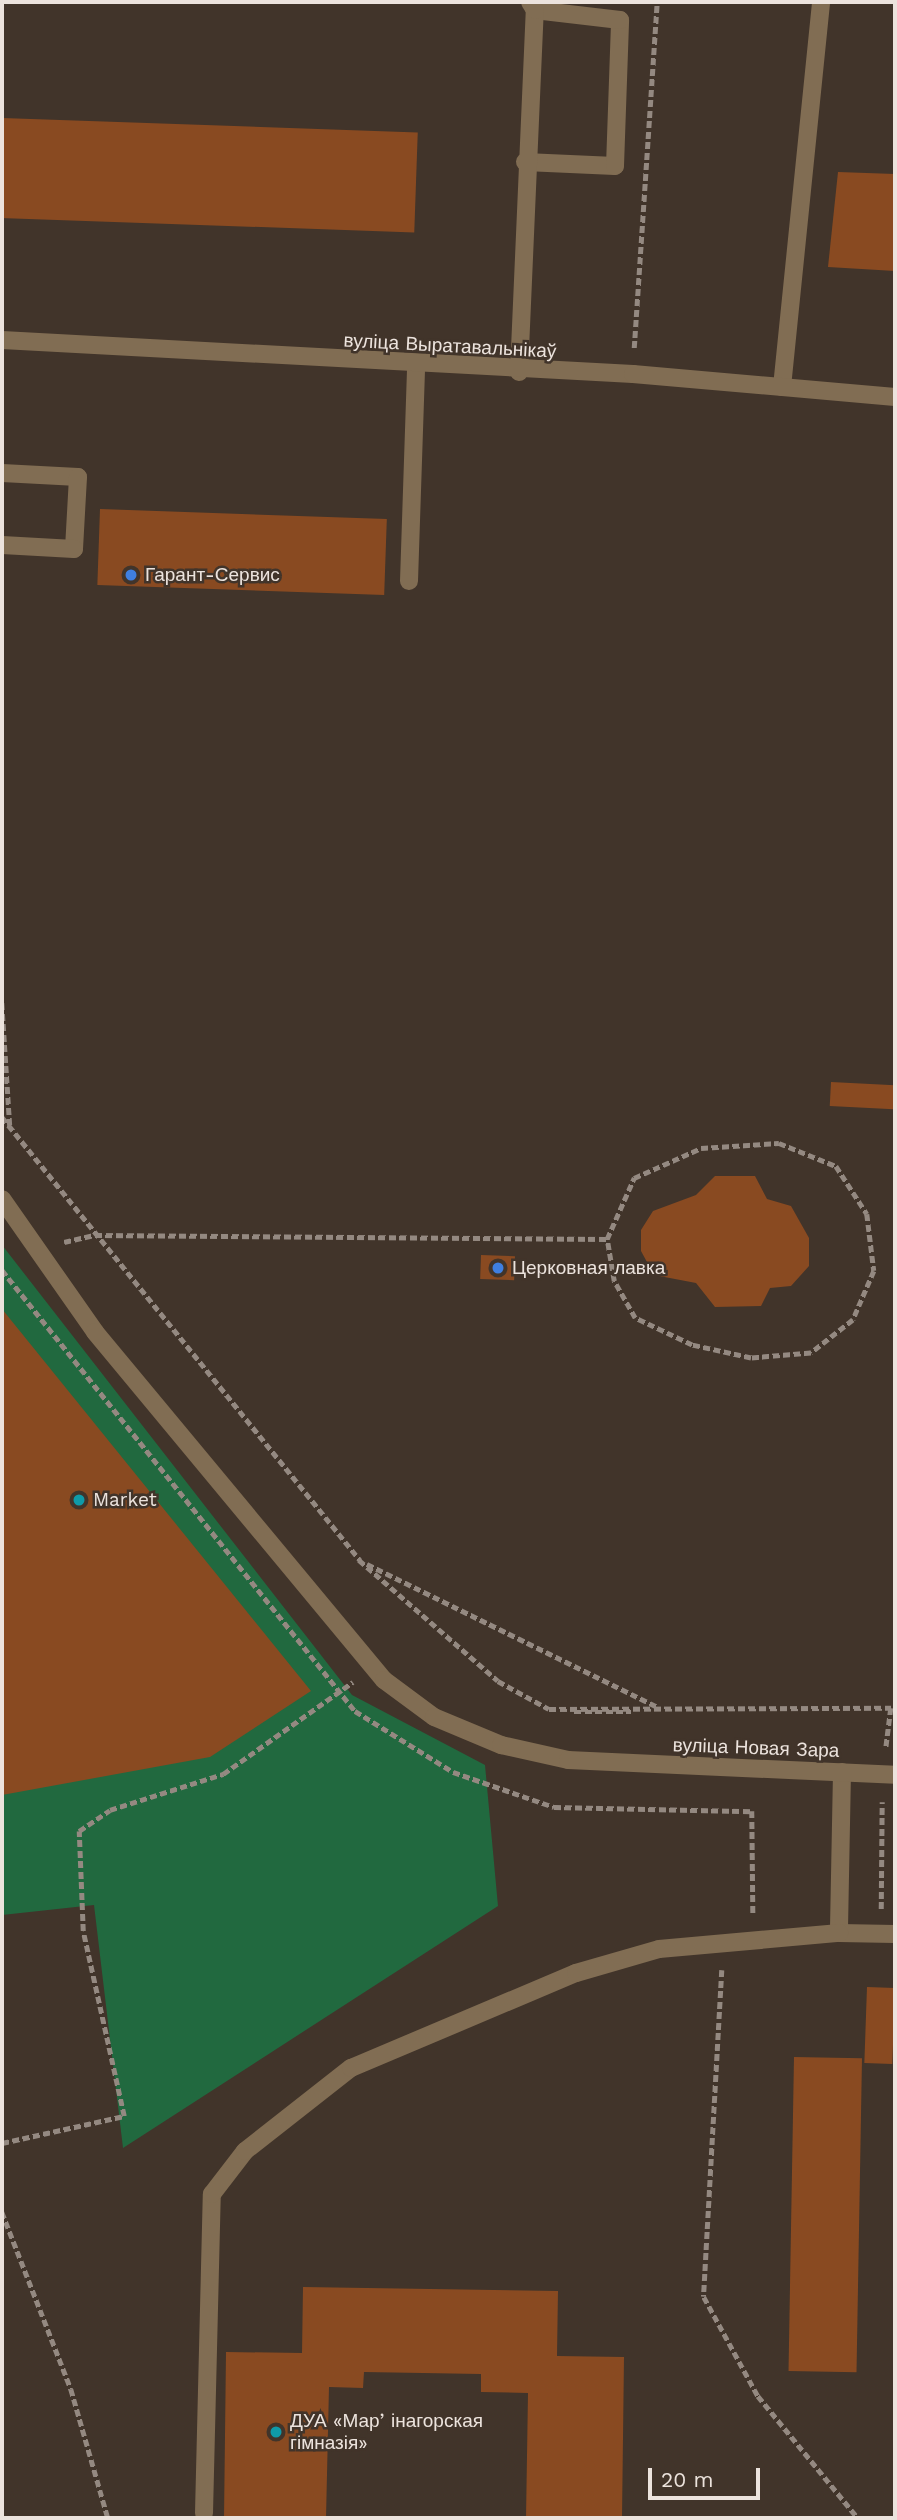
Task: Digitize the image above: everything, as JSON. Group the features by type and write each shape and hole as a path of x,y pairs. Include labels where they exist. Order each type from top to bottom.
{"street":[{"path":"782,387 821,2"},
{"path":"519,372 525,162 532,6 620,20 615,166 525,162"},
{"name":"вуліца Выратавальнікаў","path":"2,340 519,372 633,374 895,397"},
{"path":"409,581 416,365"},
{"path":"2,473 78,477 74,549 2,545"},
{"name":"вуліца Новая Зара","path":"2,1199 40,1248 95,1332 373,1667 434,1717 500,1745 616,1765 895,1775"},
{"path":"839,1933 842,1772"},
{"path":"204,2514 212,2193 245,2151 351,2068 576,1973 659,1949 839,1933 895,1934"}],"path":[{"path":"633,374 657,2"},
{"path":"2,1003 10,1128"},
{"path":"2,1117 359,1560 656,1707"},
{"path":"779,1143 836,1166 867,1214 874,1271 853,1320 811,1353 751,1358 692,1345 635,1318 614,1281 607,1239 634,1178 701,1148 779,1143"},
{"path":"40,1248 95,1235 607,1239"},
{"path":"2,2143 124,2116 83,1931 79,1832 110,1810 223,1774 373,1667"},
{"path":"549,1709 611,1716 656,1707 895,1708"},
{"path":"752,1811 753,1922"},
{"path":"2,2212 71,2389 108,2518"}],"green space":[{"path":"2,1245 352,1695 485,1765 498,1906 123,2148 94,1905 2,1915"}],"building":[{"path":"2,118 418,133 414,232 2,218"},
{"path":"838,172 895,174 895,271 828,267"},
{"path":"100,509 387,519 384,595 97,585"},
{"path":"831,1082 895,1085 894,1109 830,1106"},
{"path":"715,1176 755,1176 767,1199 791,1206 809,1238 809,1266 791,1286 770,1288 761,1306 715,1307 696,1283 654,1275 641,1251 641,1230 653,1211 696,1195"},
{"name":"Церковная лавка","path":"481,1255 515,1256 514,1280 480,1279"},
{"name":"Market","path":"2,1309 311,1691 210,1757 2,1795"},
{"path":"867,1987 895,1988 892,2064 864,2063"},
{"path":"794,2057 862,2058 857,2372 789,2371"},
{"name":"ДУА «Марʼінагорская гімназія»","path":"303,2287 558,2291 557,2356 624,2357 622,2518 526,2518 528,2393 481,2392 481,2374 364,2372 363,2388 329,2387 326,2518 224,2518 226,2352 302,2353"}],"place":[{"name":"Гарант-Сервис","path":"131,575"},
{"name":"Церковная лавка","path":"498,1268"},
{"name":"Market","path":"79,1500"},
{"name":"ДУА «Марʼінагорская гімназія»","path":"276,2432"}]}
